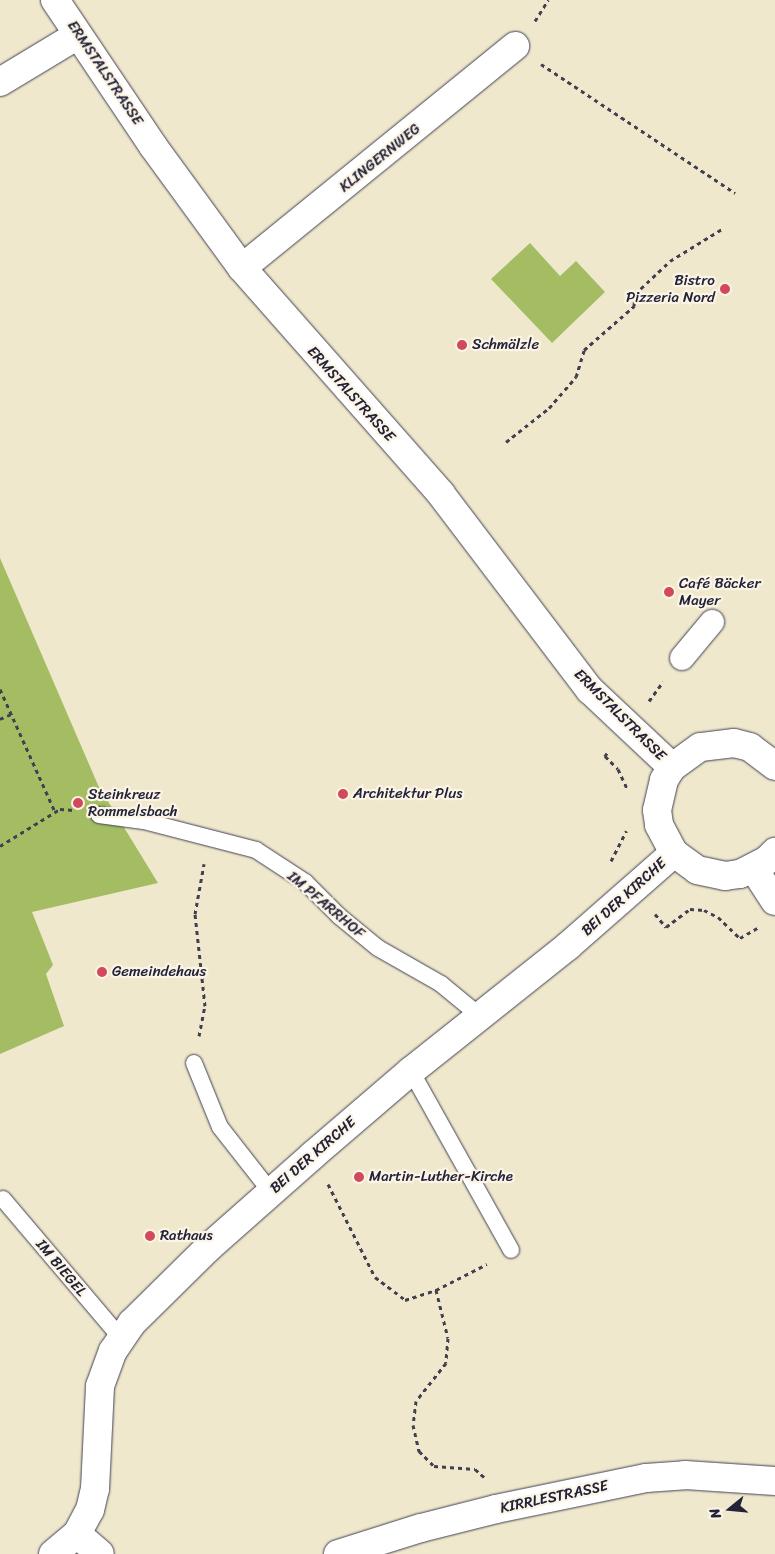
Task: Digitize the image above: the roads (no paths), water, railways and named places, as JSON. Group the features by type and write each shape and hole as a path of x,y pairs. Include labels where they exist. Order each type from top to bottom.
{"street":[{"name":"ERMSTALSTRASSE","path":"55,0 242,268 441,494 590,690 672,767"},
{"path":"0,82 78,35"},
{"name":"KLINGERNWEG","path":"242,268 515,46"},
{"path":"682,658 712,622"},
{"path":"775,766 750,747 716,742 685,755 672,767 664,780 657,810 659,825 674,853 691,866 711,874 725,876 754,869 775,852"},
{"name":"BEI DER KIRCHE","path":"77,1534 90,1510 95,1489 100,1386 120,1337 176,1278 313,1155 411,1070 635,890 674,853"},
{"path":"754,869 775,901"},
{"name":"KIRRLESTRASSE","path":"338,1554 421,1528 496,1509 646,1478 685,1475 775,1481"},
{"path":"53,1554 77,1534 100,1554"}],"lane":[{"name":"IM PFARRHOF","path":"99,815 144,821 256,850 297,877 378,948 441,984 480,1016"},
{"path":"194,1063 220,1127 271,1192"},
{"path":"411,1070 511,1250"},
{"name":"IM BIEGEL","path":"3,1199 120,1337"}],"place":[{"name":"Bistro Pizzeria Nord","path":"725,289"},
{"name":"Schmälzle","path":"462,345"},
{"name":"Café Bäcker Mayer","path":"669,592"},
{"name":"Architektur Plus","path":"343,794"},
{"name":"Steinkreuz Rommelsbach","path":"78,803"},
{"name":"Gemeindehaus","path":"102,972"},
{"name":"Martin-Luther-Kirche","path":"359,1177"},
{"name":"Rathaus","path":"150,1236"}]}
